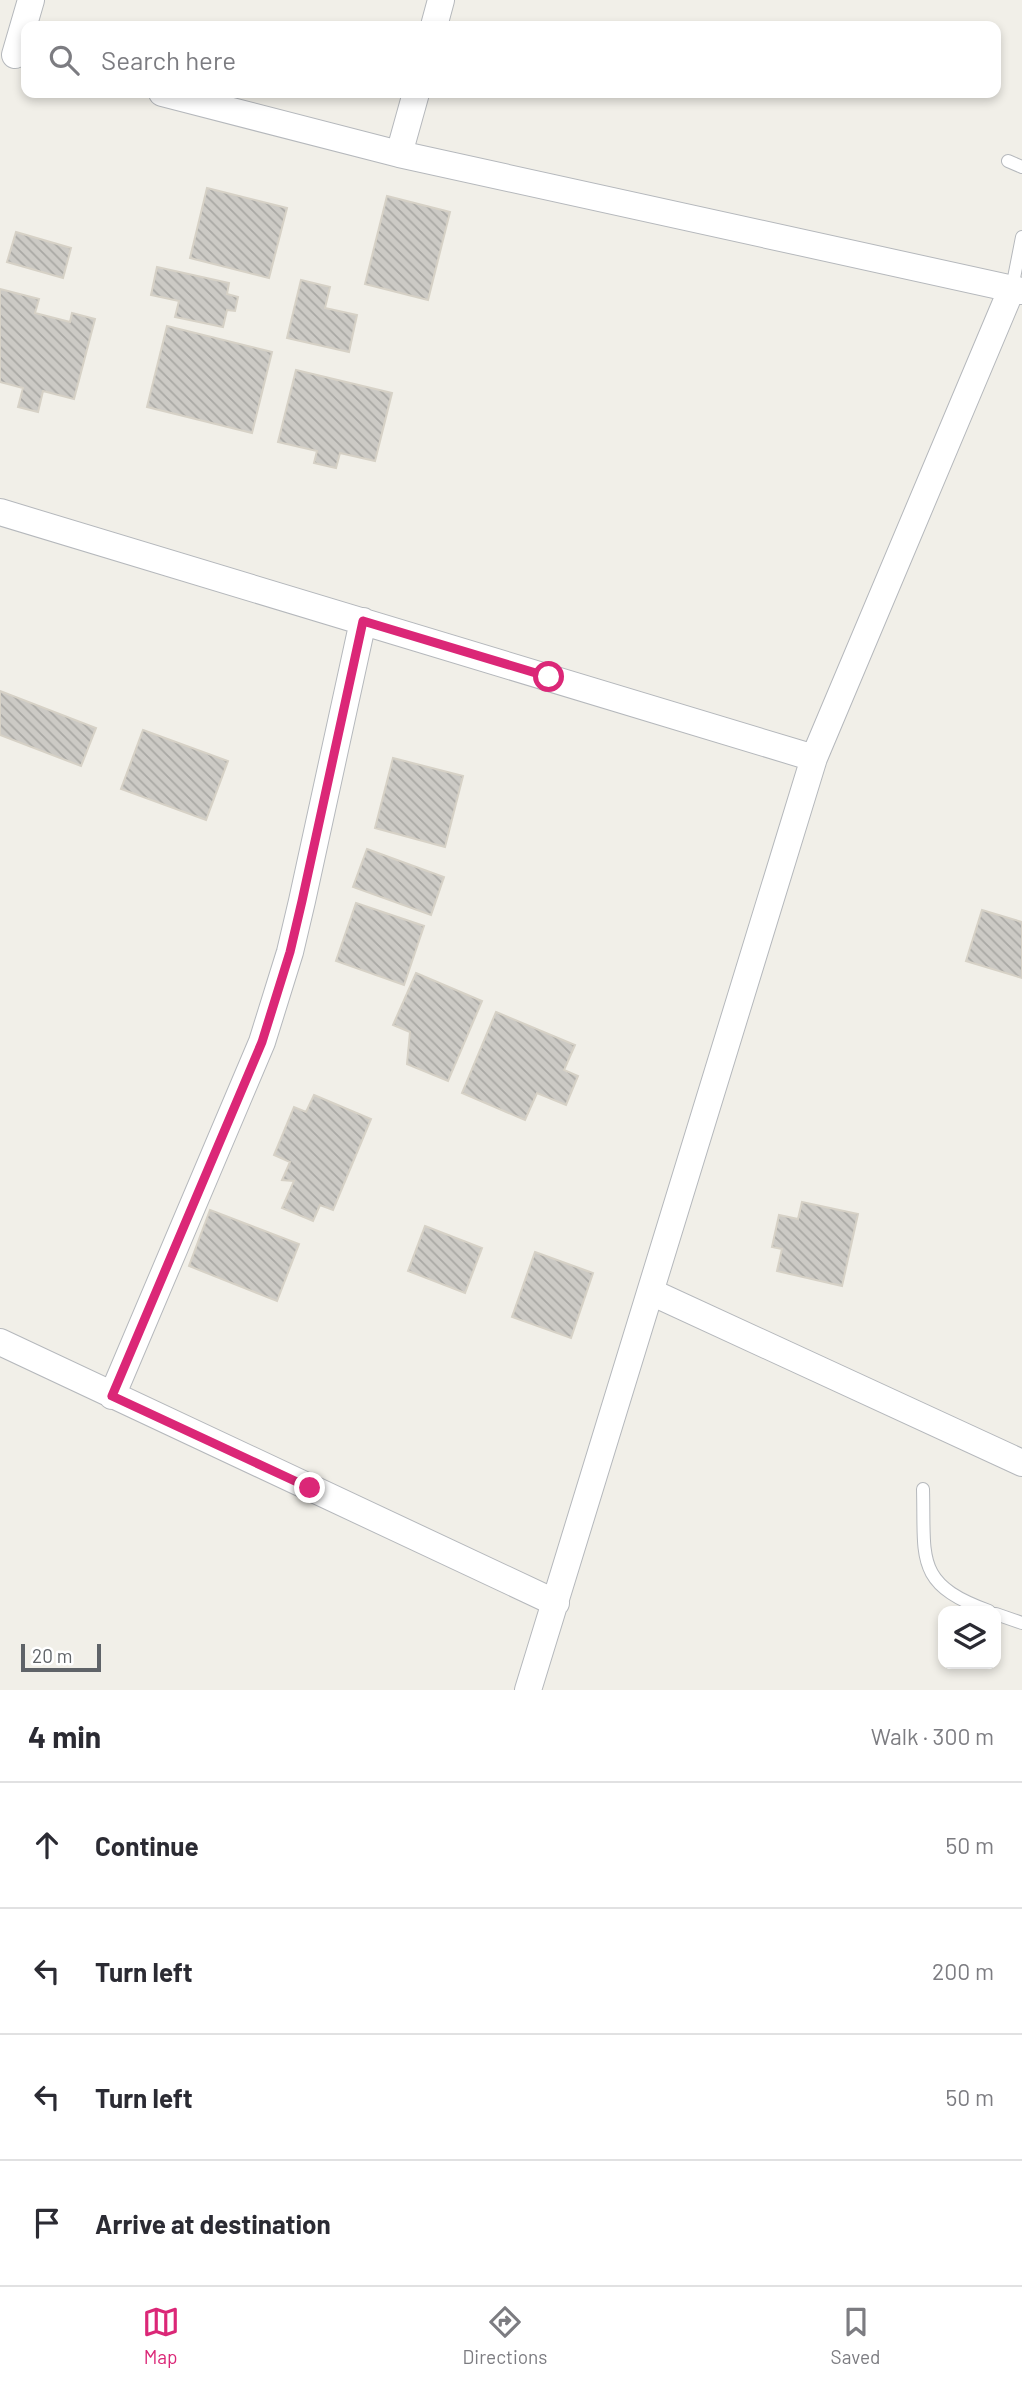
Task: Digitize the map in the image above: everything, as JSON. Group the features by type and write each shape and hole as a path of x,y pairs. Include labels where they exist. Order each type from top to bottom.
{"street":[{"path":"24,21 31,0"},
{"path":"435,21 441,0"},
{"path":"14,54 21,32"},
{"path":"181,98 399,154 1017,289 814,758 528,1690"},
{"path":"399,154 415,98"},
{"path":"0,512 814,758"},
{"path":"112,1396 262,1042 290,952 363,621"},
{"path":"651,1292 1022,1463"},
{"path":"0,1342 556,1603"}],"lane":[{"path":"1008,161 1022,167"},
{"path":"1017,289 1022,237"},
{"path":"923,1489 925,1559 938,1584 964,1602 975,1606"},
{"path":"1001,1616 1022,1623"}],"building":[{"path":"207,188 287,208 269,278 190,258"},
{"path":"387,196 450,212 428,300 365,284"},
{"path":"16,232 71,248 63,278 7,262"},
{"path":"157,267 229,283 227,294 238,297 235,311 227,310 223,327 175,317 179,301 151,295"},
{"path":"301,280 330,287 325,308 357,315 349,352 287,338"},
{"path":"0,289 39,299 35,313 70,322 72,313 95,319 74,399 43,391 38,412 18,407 23,388 0,382"},
{"path":"167,326 272,352 252,433 147,407"},
{"path":"296,370 392,393 375,461 340,453 336,468 314,463 317,451 278,442"},
{"path":"0,691 96,728 81,766 0,735"},
{"path":"143,730 228,761 206,820 121,789"},
{"path":"393,758 463,776 445,847 375,828"},
{"path":"367,849 444,877 431,915 353,887"},
{"path":"356,903 424,926 404,985 336,961"},
{"path":"982,910 1022,922 1022,978 966,961"},
{"path":"416,973 482,1001 448,1081 407,1064 410,1032 393,1025"},
{"path":"496,1012 575,1045 564,1070 578,1076 566,1105 537,1093 525,1120 462,1093"},
{"path":"314,1095 371,1119 333,1210 320,1205 313,1221 282,1208 294,1181 282,1180 290,1162 274,1155 294,1107 306,1112"},
{"path":"802,1202 858,1214 842,1286 777,1271 782,1249 772,1247 779,1215 798,1219"},
{"path":"210,1210 299,1244 277,1301 189,1266"},
{"path":"425,1226 482,1248 465,1293 408,1271"},
{"path":"535,1252 593,1273 571,1338 512,1317"}],"route":[{"path":"310,1488 112,1396 262,1042 290,952 363,621 549,677"}]}
